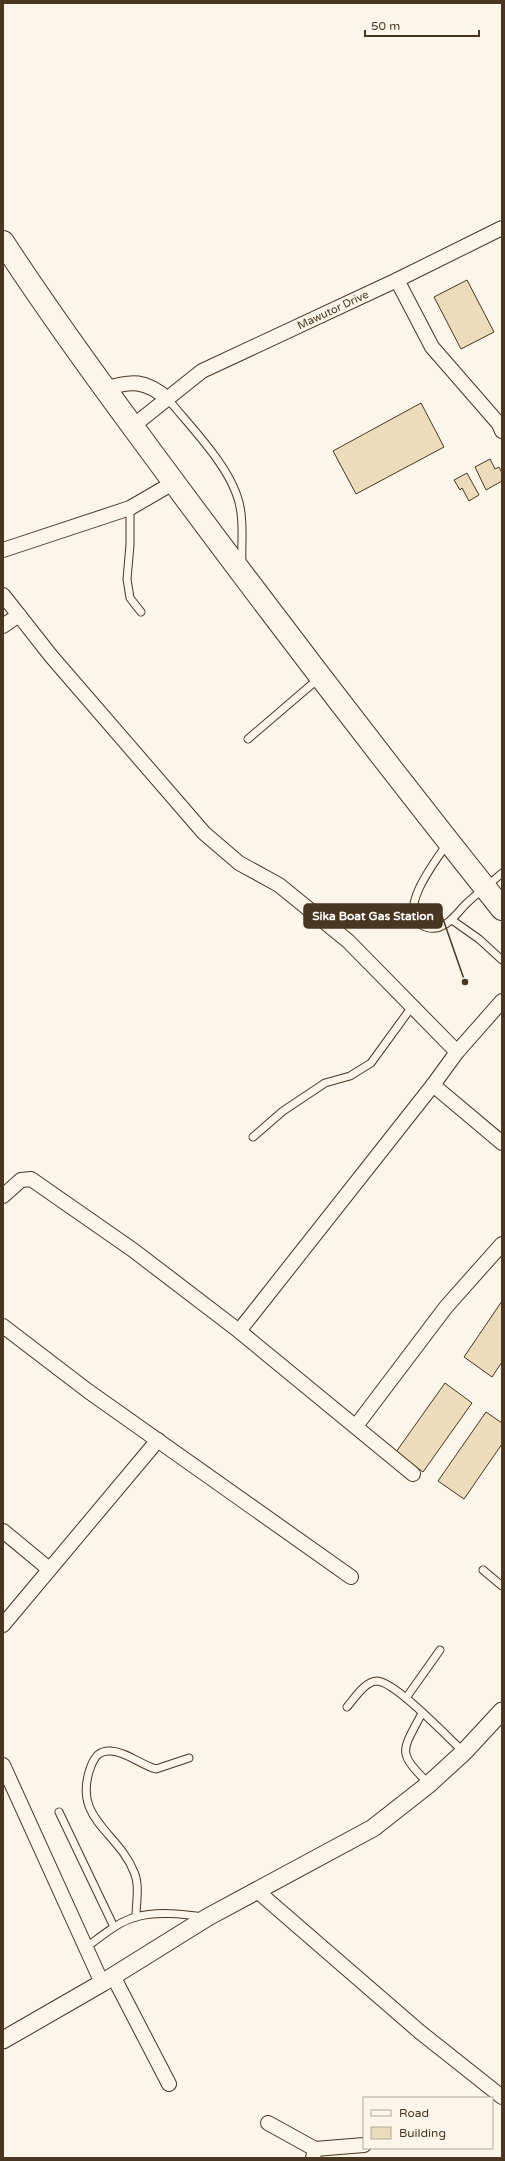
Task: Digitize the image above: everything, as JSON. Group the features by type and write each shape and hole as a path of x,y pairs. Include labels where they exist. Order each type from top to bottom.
{"highway":[{"path":"3,242 105,389 173,483 320,678 502,909"}],"street":[{"name":"Mawutor Drive","path":"133,426 202,371 397,280 502,228"},
{"path":"397,280 432,347 499,424 502,431"},
{"path":"105,389 132,382 145,384 168,399"},
{"path":"3,550 130,508 173,483"},
{"path":"3,595 51,656 204,833 239,863 279,885 348,942 411,1008 457,1052"},
{"path":"3,626 19,615"},
{"path":"239,1331 433,1085 457,1052 502,1001"},
{"path":"433,1085 502,1143"},
{"path":"3,1196 21,1180 31,1179 132,1250 239,1331 413,1474"},
{"path":"356,1426 446,1307 502,1244"},
{"path":"3,1326 158,1440 351,1577"},
{"path":"3,1625 158,1440"},
{"path":"3,1531 49,1570"},
{"path":"3,2040 107,1980 208,1917 373,1828 429,1784 464,1752 502,1711"},
{"path":"3,1765 85,1948 107,1980 169,2084"},
{"path":"256,1890 420,2032 502,2097"},
{"path":"268,2123 314,2154 363,2145"}],"lane":[{"path":"168,399 219,462 236,491 241,508 242,575"},
{"path":"130,508 130,545 127,579 130,598 141,612"},
{"path":"248,739 320,678"},
{"path":"448,842 414,900 414,914 418,923 427,929 440,927 452,920 502,873"},
{"path":"452,920 479,938 502,960"},
{"path":"253,1137 283,1111 325,1083 350,1076 371,1063 411,1008"},
{"path":"483,1570 502,1586"},
{"path":"406,1698 440,1650"},
{"path":"347,1707 370,1683 378,1681 406,1698 464,1752"},
{"path":"422,1713 406,1744 405,1754 410,1764 429,1784"},
{"path":"136,1917 135,1873 128,1861 95,1818 86,1801 85,1790 89,1770 95,1756 102,1752 112,1751 123,1754 156,1769 189,1758"},
{"path":"59,1812 114,1927"},
{"path":"85,1948 114,1927 136,1917 171,1914 208,1917"}],"building":[{"path":"467,280 494,332 461,349 434,297"},
{"path":"421,403 444,447 356,494 333,451"},
{"path":"490,459 495,469 499,467 502,473 502,481 486,490 475,467"},
{"path":"467,473 479,495 469,501 462,488 460,490 454,480"},
{"path":"502,1301 502,1362 492,1377 464,1357"},
{"path":"445,1383 472,1403 423,1472 396,1452"},
{"path":"486,1412 502,1423 502,1444 464,1499 438,1481"}],"place":[{"name":"Sika Boat Gas Station","path":"465,982"}]}
